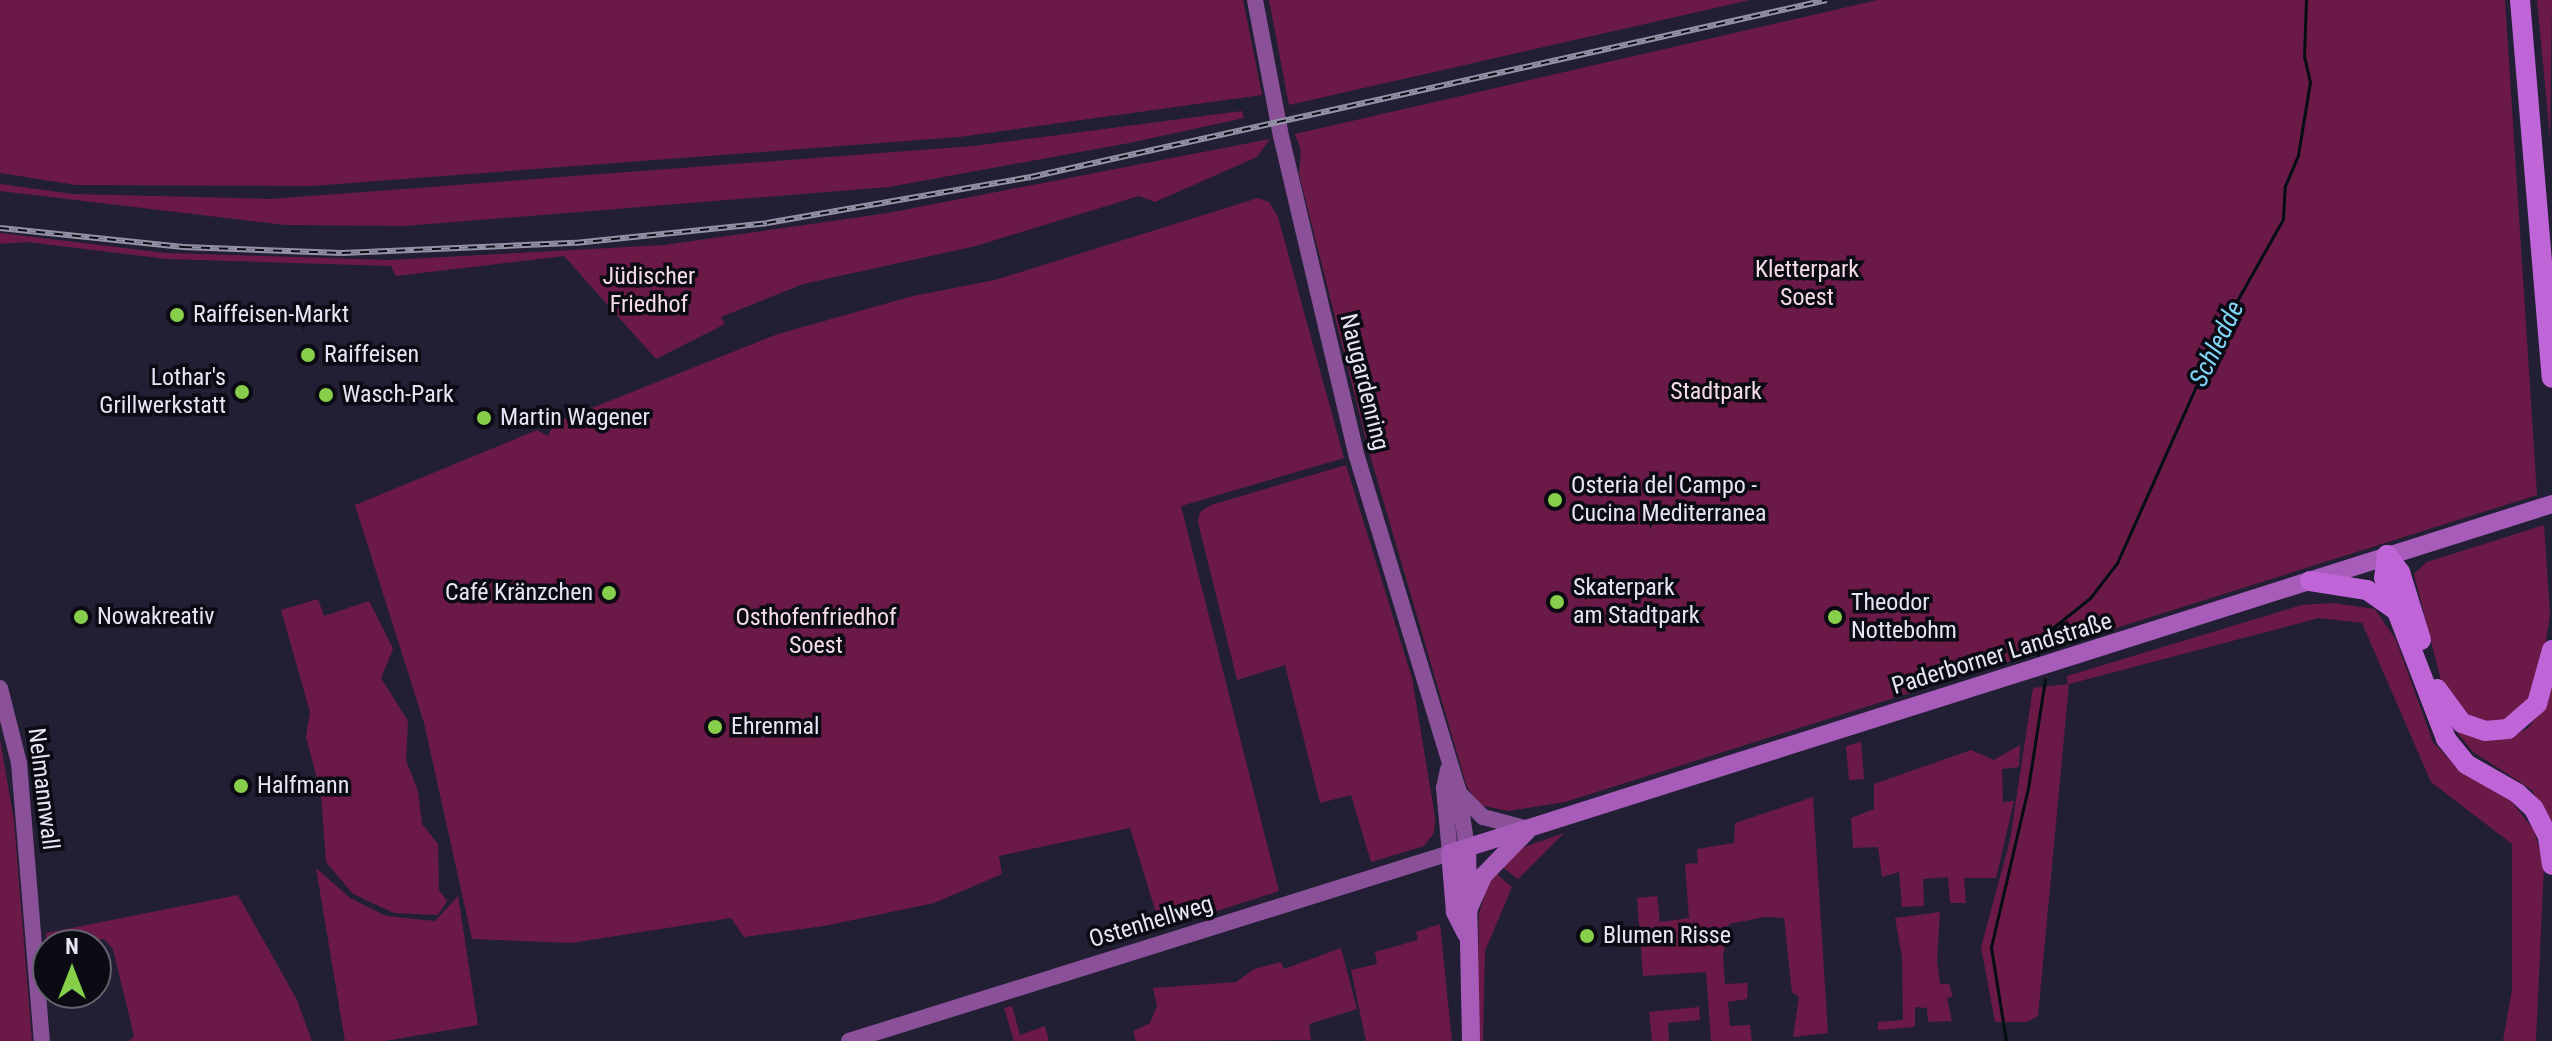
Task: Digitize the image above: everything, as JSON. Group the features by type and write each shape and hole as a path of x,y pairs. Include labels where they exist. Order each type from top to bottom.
{"highway":[{"path":"2520,0 2552,378"},
{"path":"2528,92 2537,103 2552,202"},
{"path":"2387,555 2384,578 2446,739 2466,764 2517,793 2534,809 2548,837 2552,865"},
{"path":"2387,555 2400,572 2440,698 2462,723 2485,731 2520,723 2541,695 2552,650"},
{"path":"2310,581 2367,590 2396,610"}],"main road":[{"name":"Naugardenring","path":"1255,0 1281,136 1357,457 1432,698 1448,769 1458,789 1458,851"},
{"name":"Paderborner Landstraße","path":"1458,851 2552,504"},
{"name":"Nelmannwall","path":"0,688 19,763 42,1041"},
{"name":"Naugardenring","path":"1448,769 1444,788 1458,851"},
{"path":"1458,789 1483,817 1529,829 1484,875 1468,910"},
{"path":"1458,851 1468,910 1466,934 1471,1041"},
{"path":"1458,851 1455,912 1466,934"},
{"name":"Ostenhellweg","path":"849,1041 1458,851"}],"green space":[{"path":"0,0 1243,0 1262,95 959,137 311,186 76,185 0,173"},
{"path":"1269,0 1750,0 1289,105"},
{"name":"Stadtpark","path":"1878,0 2505,0 2537,495 1565,802 1508,811 1480,805 1467,787 1369,452 1299,174 1301,150 1295,134"},
{"path":"2537,0 2552,0 2550,138"},
{"path":"1242,111 1244,118 1129,143 889,187 404,226 286,225 0,191 0,184 73,194 271,199 973,146"},
{"name":"Jüdischer Friedhof","path":"1270,139 1257,157 1155,202 1139,196 976,246 803,284 721,317 725,324 656,359 564,256 396,276 391,266 167,259 27,242 0,244 0,233 166,253 390,260 664,245 888,213"},
{"name":"Osthofenfriedhof Soest","path":"1258,198 1269,202 1278,217 1344,458 1181,506 1279,891 1161,929 1130,828 999,856 1002,874 934,903 824,926 744,937 731,918 571,943 472,939 424,723 355,505 537,430 548,436 554,423 778,334 913,296 995,280"},
{"path":"1346,465 1412,678 1435,817 1434,833 1424,846 1371,862 1351,795 1320,803 1285,665 1237,680 1198,522 1200,512 1211,505"},
{"path":"2544,525 2550,614 2539,685 2508,724 2476,725 2444,692 2414,574 2427,562"},
{"path":"318,599 324,616 369,601 393,649 381,678 408,721 406,760 418,791 422,824 438,844 439,890 447,901 438,915 394,913 353,894 326,862 321,794 306,737 310,712 281,610"},
{"path":"2333,603 2375,609 2396,640 2433,742 2458,769 2512,802 2534,830 2544,865 2536,1041 2503,1041 2512,990 2512,844 2431,782 2362,623 2319,618 2069,684 2038,1016 2027,1022 1995,1022 1981,947 2010,840 2033,688 2068,684 2067,676 2302,605"},
{"path":"2552,688 2552,825 2532,790 2472,751 2450,723 2480,739 2507,739 2528,728 2547,704"},
{"path":"0,739 14,821 32,1041 0,1041"},
{"path":"1861,742 1864,779 1849,780 1846,746"},
{"path":"2020,745 2019,767 2002,769 2003,802 2014,801 1996,878 1964,878 1966,903 1950,903 1948,877 1923,879 1924,906 1902,907 1899,872 1882,877 1878,847 1853,848 1851,818 1874,809 1874,784 1971,750 1994,760"},
{"path":"1813,797 1828,1033 1793,1037 1799,997 1792,992 1784,918 1765,917 1729,924 1723,957 1725,984 1748,983 1747,999 1728,1002 1730,1026 1750,1025 1752,1041 1711,1041 1706,972 1643,976 1637,898 1657,896 1660,922 1689,918 1685,864 1698,863 1697,849 1734,843 1735,823"},
{"path":"1564,833 1518,879 1499,864 1516,850"},
{"path":"316,868 350,898 386,916 435,921 458,896 478,1025 385,1041 345,1041"},
{"path":"1492,870 1512,887 1485,951 1483,1041 1477,1041 1479,914"},
{"path":"238,895 297,1000 312,1041 129,1041 134,1036 112,948 112,929 66,929"},
{"path":"1940,912 1937,961 1940,984 1949,984 1953,996 1947,998 1952,1021 1928,1022 1927,1008 1915,1007 1915,1027 1878,1030 1878,1022 1903,1020 1902,957 1895,918"},
{"path":"1440,924 1452,1041 1366,1041 1351,970 1377,964 1375,952 1418,940 1416,932"},
{"path":"1341,948 1357,1009 1309,1024 1311,1040 1136,1041 1133,1031 1150,1023 1157,1006 1153,988 1236,982 1254,969 1281,962 1284,969"},
{"path":"1012,1006 1020,1035 1045,1026 1049,1041 1014,1041 1004,1008"},
{"path":"1699,1007 1700,1020 1668,1023 1669,1041 1652,1041 1649,1012"}],"waterway":[{"name":"Schledde","path":"2038,655 2040,638 2090,598 2117,563 2225,322 2283,219 2285,186 2298,155 2310,82 2304,57 2306,0"},
{"name":"Schledde","path":"2006,1041 1991,947 2028,788 2045,679"}],"railway":[{"path":"0,228 183,247 342,253 575,243 767,223 1031,177 1827,0"}],"place":[{"name":"Raiffeisen-Markt","path":"177,315"},
{"name":"Raiffeisen","path":"308,355"},
{"name":"Lothar's Grillwerkstatt","path":"242,392"},
{"name":"Wasch-Park","path":"326,395"},
{"name":"Martin Wagener","path":"484,418"},
{"name":"Osteria del Campo - Cucina Mediterranea","path":"1555,500"},
{"name":"Café Kränzchen","path":"609,593"},
{"name":"Skaterpark am Stadtpark","path":"1557,602"},
{"name":"Nowakreativ","path":"81,617"},
{"name":"Theodor Nottebohm","path":"1835,617"},
{"name":"Ehrenmal","path":"715,727"},
{"name":"Halfmann","path":"241,786"},
{"name":"Blumen Risse","path":"1587,936"}],"park label":[{"name":"Kletterpark Soest","path":"1807,284"}]}
